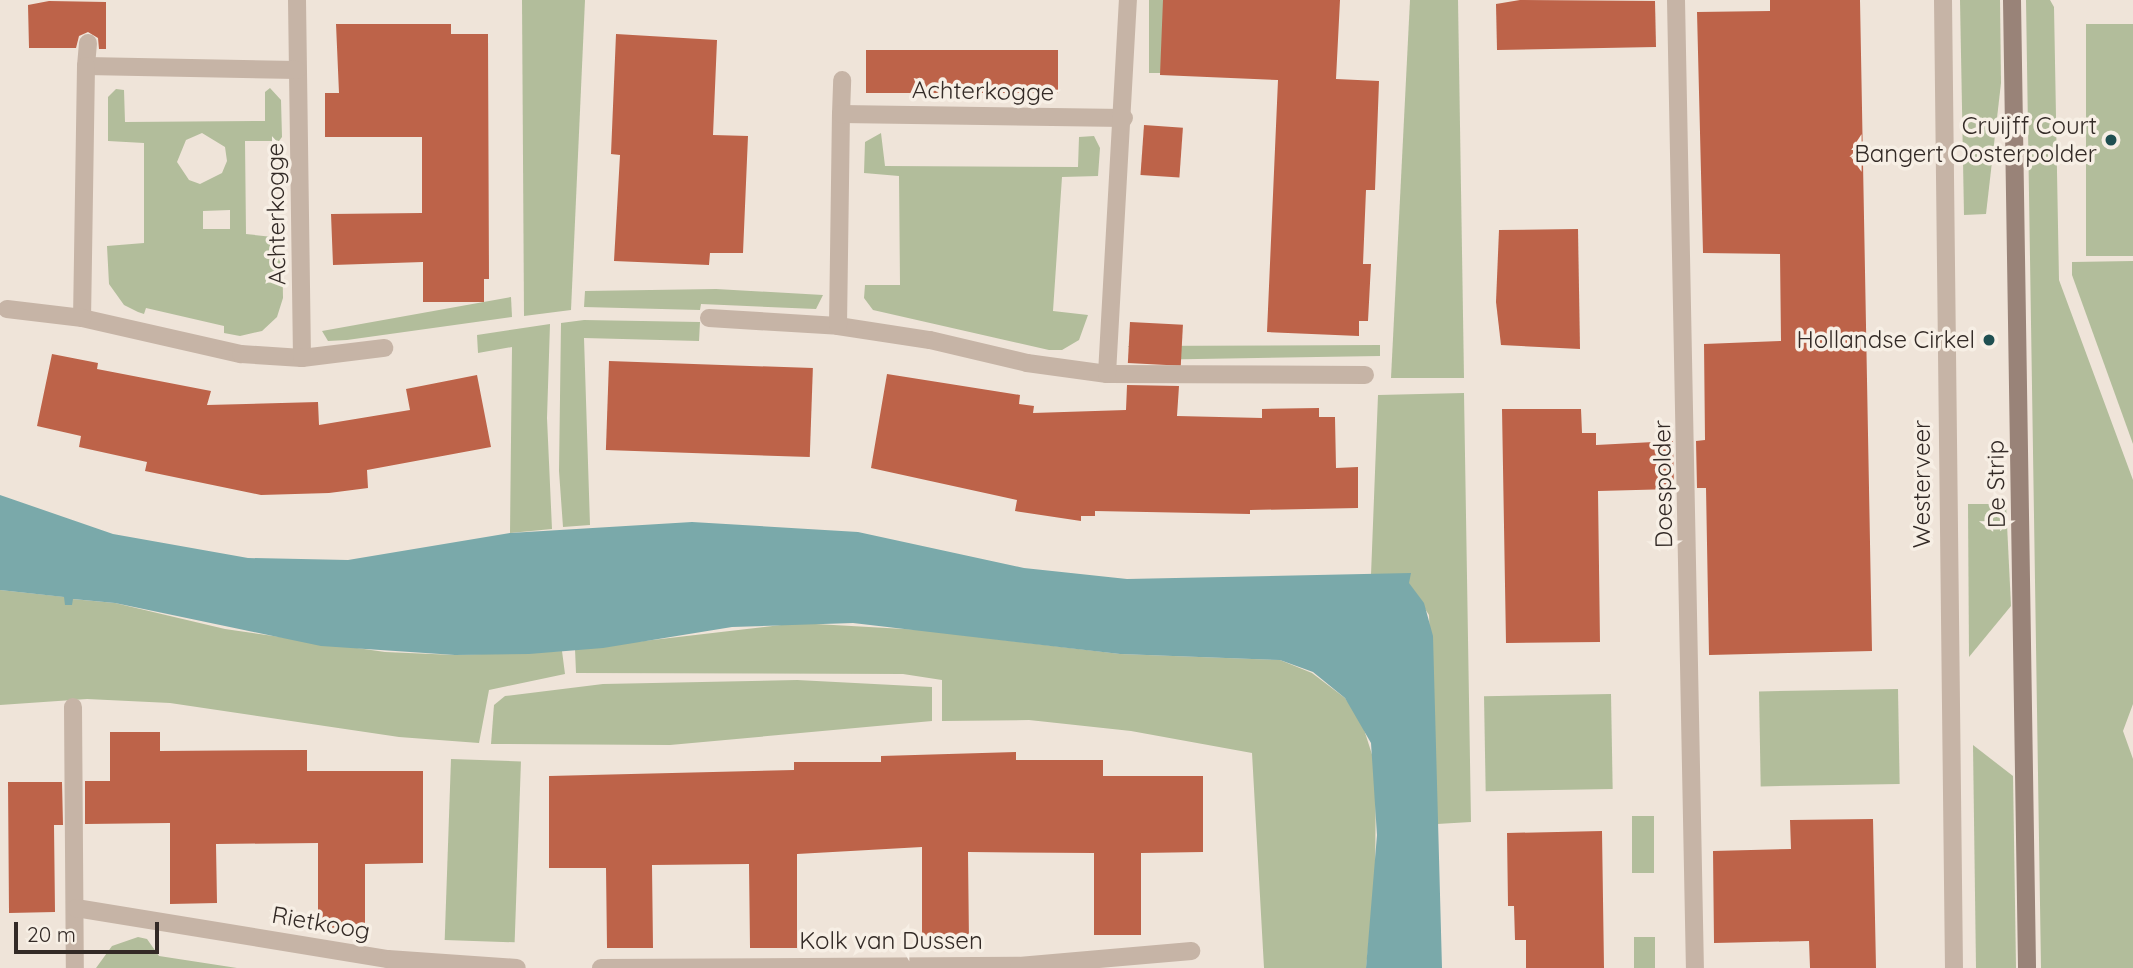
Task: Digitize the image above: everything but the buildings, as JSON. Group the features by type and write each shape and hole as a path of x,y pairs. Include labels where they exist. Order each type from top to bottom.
{"street":[{"name":"Achterkogge","path":"297,0 302,358"},
{"path":"1107,374 1124,118 1128,0"},
{"name":"Doespolder","path":"1676,0 1695,968"},
{"name":"Westerveer","path":"1943,0 1954,968"},
{"name":"De Strip","path":"2012,0 2027,968"},
{"path":"82,318 88,43"},
{"path":"86,66 297,70"},
{"path":"838,326 842,80"},
{"name":"Achterkogge","path":"841,114 1124,118"},
{"path":"7,309 82,318 241,354 302,358 384,348"},
{"path":"709,318 838,326 930,340 1027,363 1107,374 1365,374"},
{"path":"73,707 75,968"},
{"name":"Rietkoog","path":"76,908 388,959 517,968"},
{"name":"Kolk van Dussen","path":"601,968 1019,967 1191,951"}],"green space":[{"path":"522,0 585,0 571,310 524,316"},
{"path":"1149,0 1164,0 1164,73 1149,73"},
{"path":"1410,0 1458,0 1464,378 1391,378"},
{"path":"1960,0 2000,0 2001,83 1986,214 1964,215"},
{"path":"2026,0 2050,0 2054,7 2059,280 2133,480 2133,704 2123,731 2133,759 2133,968 2041,968"},
{"name":"Cruijff Court Bangert Oosterpolder","path":"2086,24 2133,24 2133,256 2086,256"},
{"path":"270,88 281,100 282,137 279,141 245,141 246,234 282,238 283,298 277,317 262,331 240,336 224,333 224,326 146,308 144,314 124,305 109,284 107,246 144,243 144,143 108,141 108,97 116,89 124,90 125,122 265,121 265,92","holes":["202,133 225,147 227,161 222,173 200,184 189,180 177,162 186,140","230,210 230,229 203,229 203,211"]},
{"path":"881,133 885,166 1078,167 1079,137 1094,136 1100,148 1098,176 1062,177 1053,311 1088,315 1079,340 1062,350 1049,350 873,310 864,298 865,285 900,285 899,176 864,173 865,142"},
{"path":"2133,261 2133,444 2072,275 2072,262"},
{"path":"716,289 823,295 816,309 701,304 700,310 584,307 585,291"},
{"path":"511,297 512,317 347,340 328,341 322,331"},
{"path":"584,320 700,322 699,341 584,338 590,525 563,527 559,471 561,323"},
{"path":"550,324 547,418 552,529 510,533 512,347 478,353 477,335"},
{"path":"1380,345 1380,356 1138,360 1128,346"},
{"path":"1464,393 1471,822 1437,824 1429,615 1403,575 1371,575 1378,395"},
{"path":"1968,504 2006,504 2011,606 1969,657"},
{"path":"0,590 65,597 65,605 72,599 115,603 225,629 385,652 455,655 562,651 565,674 489,690 479,743 399,737 170,703 87,699 0,705"},
{"path":"798,623 922,630 1120,654 1280,660 1312,673 1345,698 1361,720 1376,767 1375,884 1366,968 1264,968 1252,753 1131,731 1029,720 942,721 942,680 903,674 576,673 575,649"},
{"path":"797,680 932,687 932,721 670,745 491,744 494,705 505,696 603,684"},
{"path":"1898,689 1900,784 1761,786 1759,691"},
{"path":"1611,694 1613,789 1486,791 1484,696"},
{"path":"1973,745 2013,776 2016,968 1976,968"},
{"path":"451,759 521,761 515,942 445,940"},
{"path":"1632,816 1654,816 1654,873 1632,873"},
{"path":"138,937 147,939 159,956 237,968 96,968 112,946"},
{"path":"1634,937 1655,937 1655,968 1634,968"}],"water":[{"path":"0,495 113,534 248,558 348,560 510,533 692,522 858,532 1024,568 1127,579 1411,573 1409,583 1424,603 1433,636 1442,968 1366,968 1377,835 1371,743 1345,698 1313,672 1280,660 1120,654 853,623 732,627 603,648 529,654 455,655 321,646 115,603 73,599 72,605 65,605 64,597 0,590"}],"place":[{"name":"Cruijff Court Bangert Oosterpolder","path":"2111,140"},
{"name":"Hollandse Cirkel","path":"1989,340"}]}
